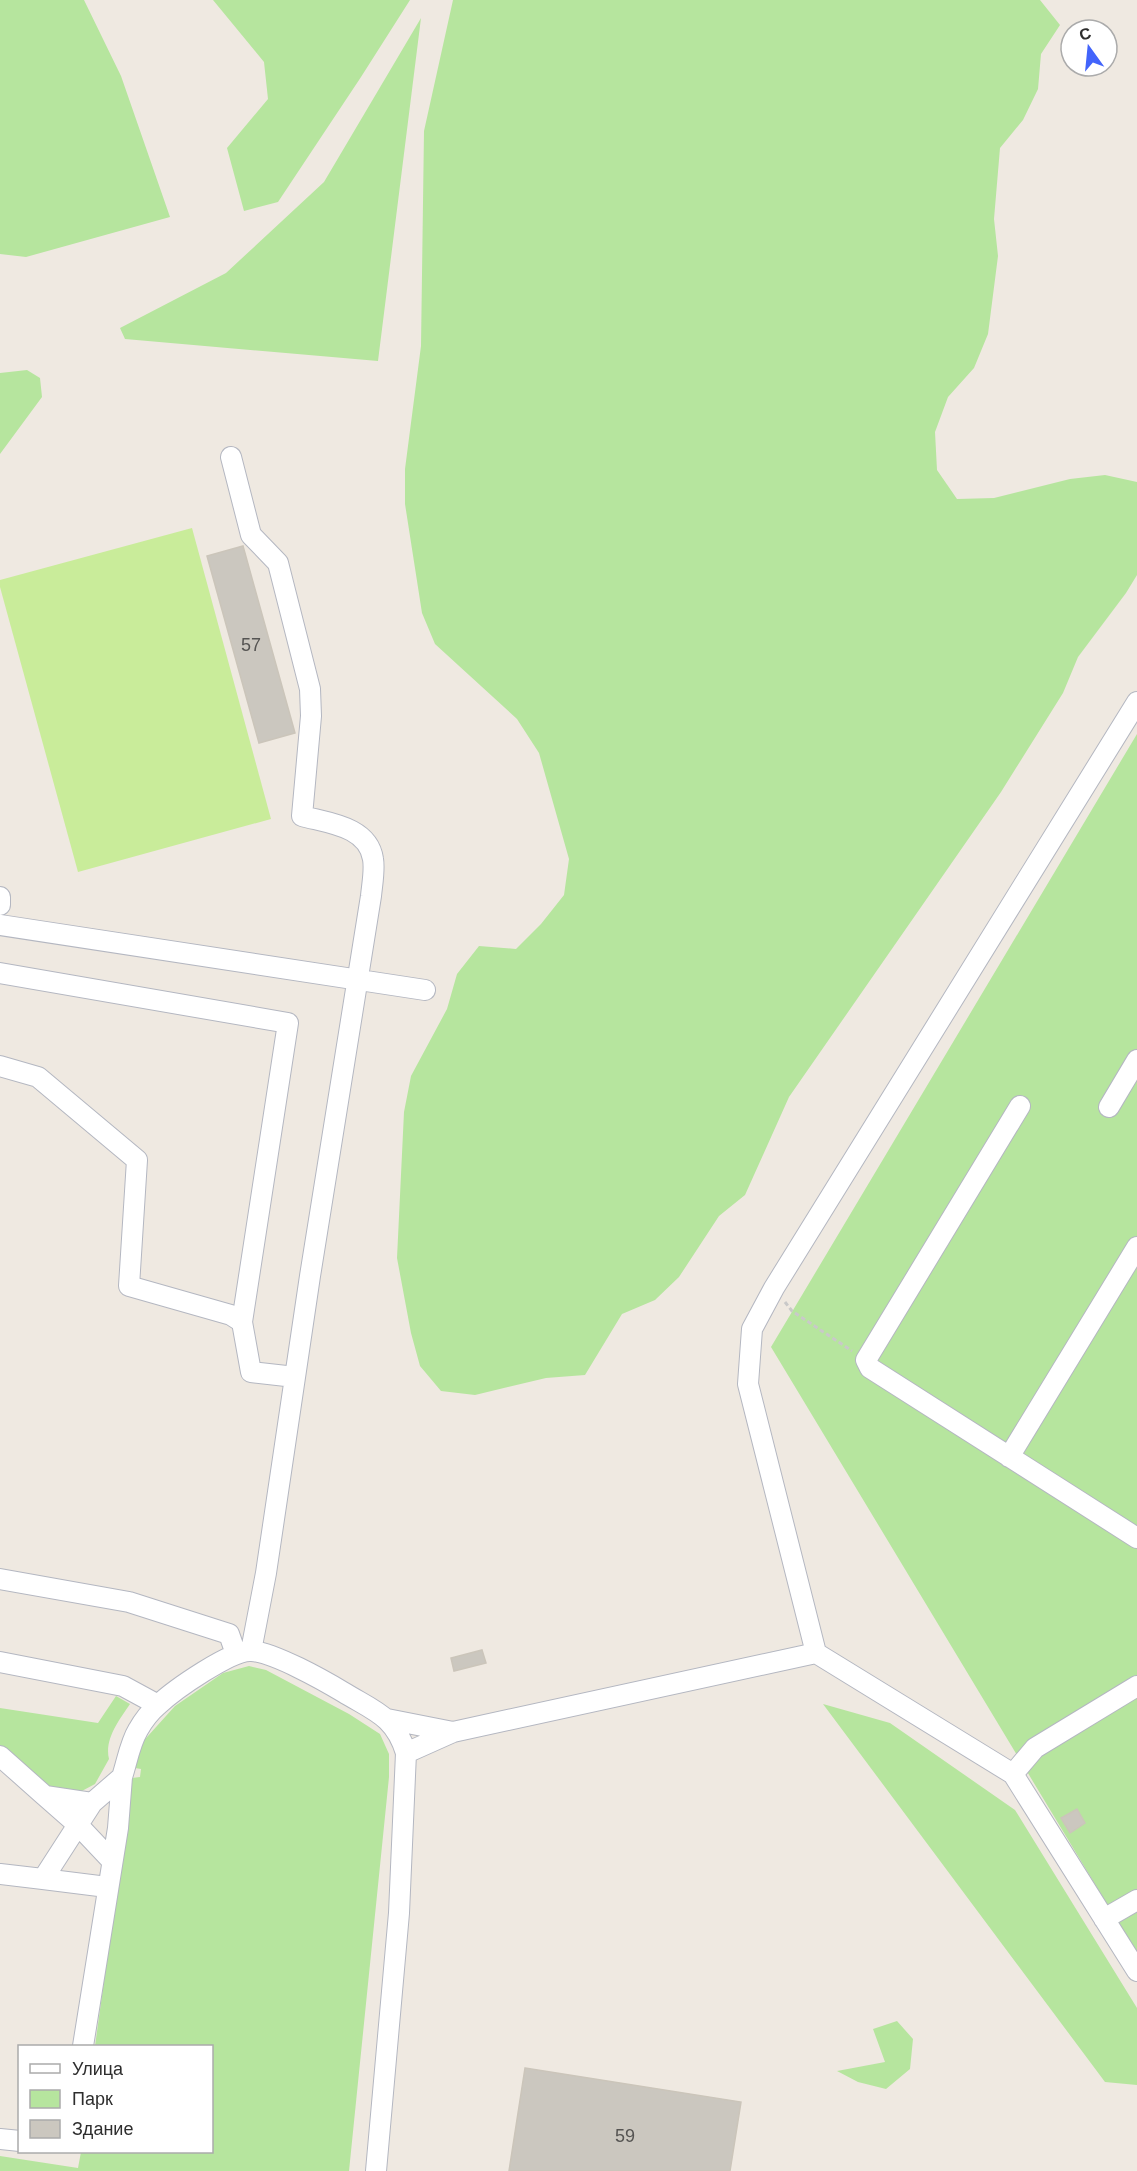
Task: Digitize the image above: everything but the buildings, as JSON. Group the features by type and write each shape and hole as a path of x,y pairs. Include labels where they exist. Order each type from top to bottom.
{"street":[{"path":"231,457 251,535 278,563 310,689 311,717 302,816 352,830 367,844 374,859 371,896 266,1573 244,1652"},
{"path":"816,1653 748,1384 752,1329 774,1288 1136,705"},
{"path":"0,897 0,905"},
{"path":"0,925 425,990"},
{"path":"0,973 288,1023 242,1322 250,1372 295,1377"},
{"path":"1109,1107 1137,1060"},
{"path":"0,1066 38,1077 137,1160 129,1286 231,1314 242,1322"},
{"path":"1020,1106 866,1360 870,1368 1137,1538"},
{"path":"1009,1457 1137,1247"},
{"path":"0,1579 129,1602 229,1634 244,1652"},
{"path":"82,2045 118,1828 122,1777 137,1731 158,1705 208,1669 244,1652 274,1657 333,1686 387,1719 453,1732"},
{"path":"406,1753 453,1732 816,1653 1013,1774 1137,1971"},
{"path":"0,1662 123,1686 158,1705"},
{"path":"1013,1774 1035,1748 1137,1686"},
{"path":"376,2171 399,1914 406,1753 401,1737 387,1719"},
{"path":"0,1756 78,1825 112,1861"},
{"path":"43,1879 92,1803 122,1777"},
{"path":"45,1796 92,1803"},
{"path":"0,1874 107,1887"},
{"path":"1104,1919 1137,1900"},
{"path":"0,2139 18,2142"}],"path":[{"path":"774,1288 792,1311 866,1360"}],"green space":[{"path":"0,0 84,0 121,76 170,217 26,257 0,254"},
{"path":"213,0 410,0 278,202 244,211 227,148 268,99 264,62"},
{"path":"453,0 1040,0 1059,27 1041,54 1038,89 1023,120 1000,148 994,219 998,256 988,334 974,368 948,397 935,432 937,470 957,499 994,498 1070,479 1105,475 1137,482 1137,575 1078,657 1063,693 1001,792 789,1097 745,1195 719,1216 679,1277 655,1300 622,1314 585,1375 546,1378 475,1395 441,1391 420,1366 411,1333 397,1258 404,1112 411,1076 447,1009 457,974 479,946 516,949 541,924 564,895 569,859 539,753 517,719 435,644 422,613 405,504 405,469 421,346 424,131"},
{"path":"421,18 378,361 125,339 120,328 226,273 324,182"},
{"path":"27,370 40,378 42,397 0,454 0,373"},
{"path":"192,528 271,819 78,872 0,587 0,580"},
{"path":"1137,734 1137,1954 771,1347"},
{"path":"249,1666 266,1670 349,1714 380,1734 389,1754 389,1777 349,2171 0,2171 0,2156 78,2168 81,2153 213,2153 213,2045 95,2045 132,1778 140,1777 141,1769 135,1768 134,1757 138,1747 175,1706 223,1673"},
{"path":"116,1696 130,1704 114,1730 109,1744 109,1759 95,1784 80,1792 45,1790 0,1748 0,1708 98,1723"},
{"path":"823,1704 890,1723 1015,1810 1137,2008 1137,2085 1105,2082"},
{"path":"897,2021 913,2039 910,2069 886,2089 858,2082 837,2071 885,2062 873,2029"}]}
